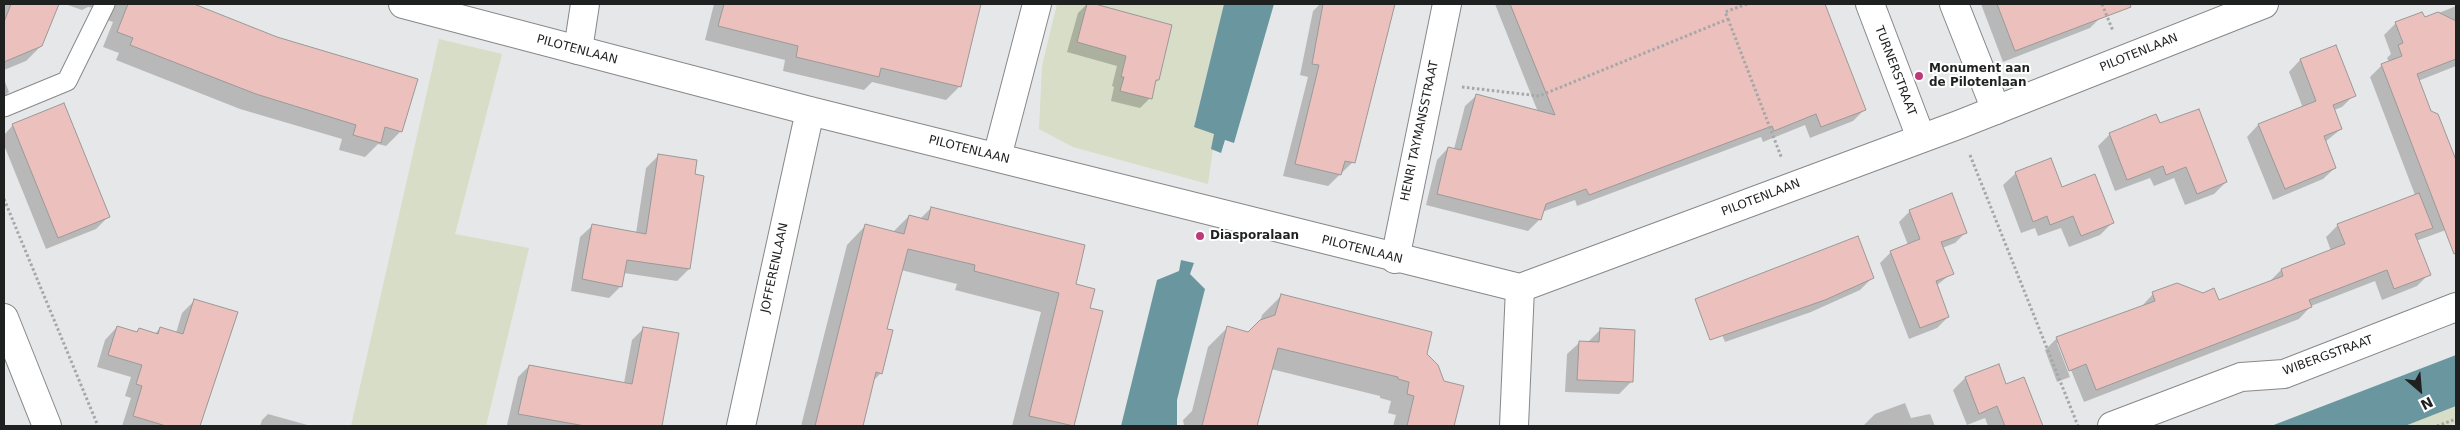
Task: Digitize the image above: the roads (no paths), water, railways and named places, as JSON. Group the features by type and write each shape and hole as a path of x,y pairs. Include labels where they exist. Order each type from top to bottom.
{"street":[{"name":"PILOTENLAAN","path":"403,4 810,110 1520,288 1958,125 2264,4"},
{"path":"578,50 585,4"},
{"path":"998,157 1037,4"},
{"name":"HENRI TAYMANSSTRAAT","path":"1395,258 1447,4"},
{"name":"TURNERSTRAAT","path":"1870,4 1921,138"},
{"path":"1954,4 1996,110"},
{"name":"JOFFERENLAAN","path":"741,426 810,110"},
{"path":"1514,426 1520,288"},
{"name":"WIBERGSTRAAT","path":"2112,426 2241,377 2284,374 2456,307"},
{"path":"4,318 47,426"}],"lane":[{"path":"4,107 67,82 105,4"}],"water":[{"path":"1224,4 1274,4 1234,143 1225,140 1221,153 1211,149 1214,134 1194,127"},
{"path":"1181,260 1194,263 1190,274 1205,289 1177,400 1177,426 1121,426 1157,280 1179,271"},
{"path":"2456,355 2456,406 2405,426 2271,426"}],"place":[{"name":"Monument aan de Pilotenlaan","path":"1919,76"},
{"name":"Diasporalaan","path":"1200,236"}]}
